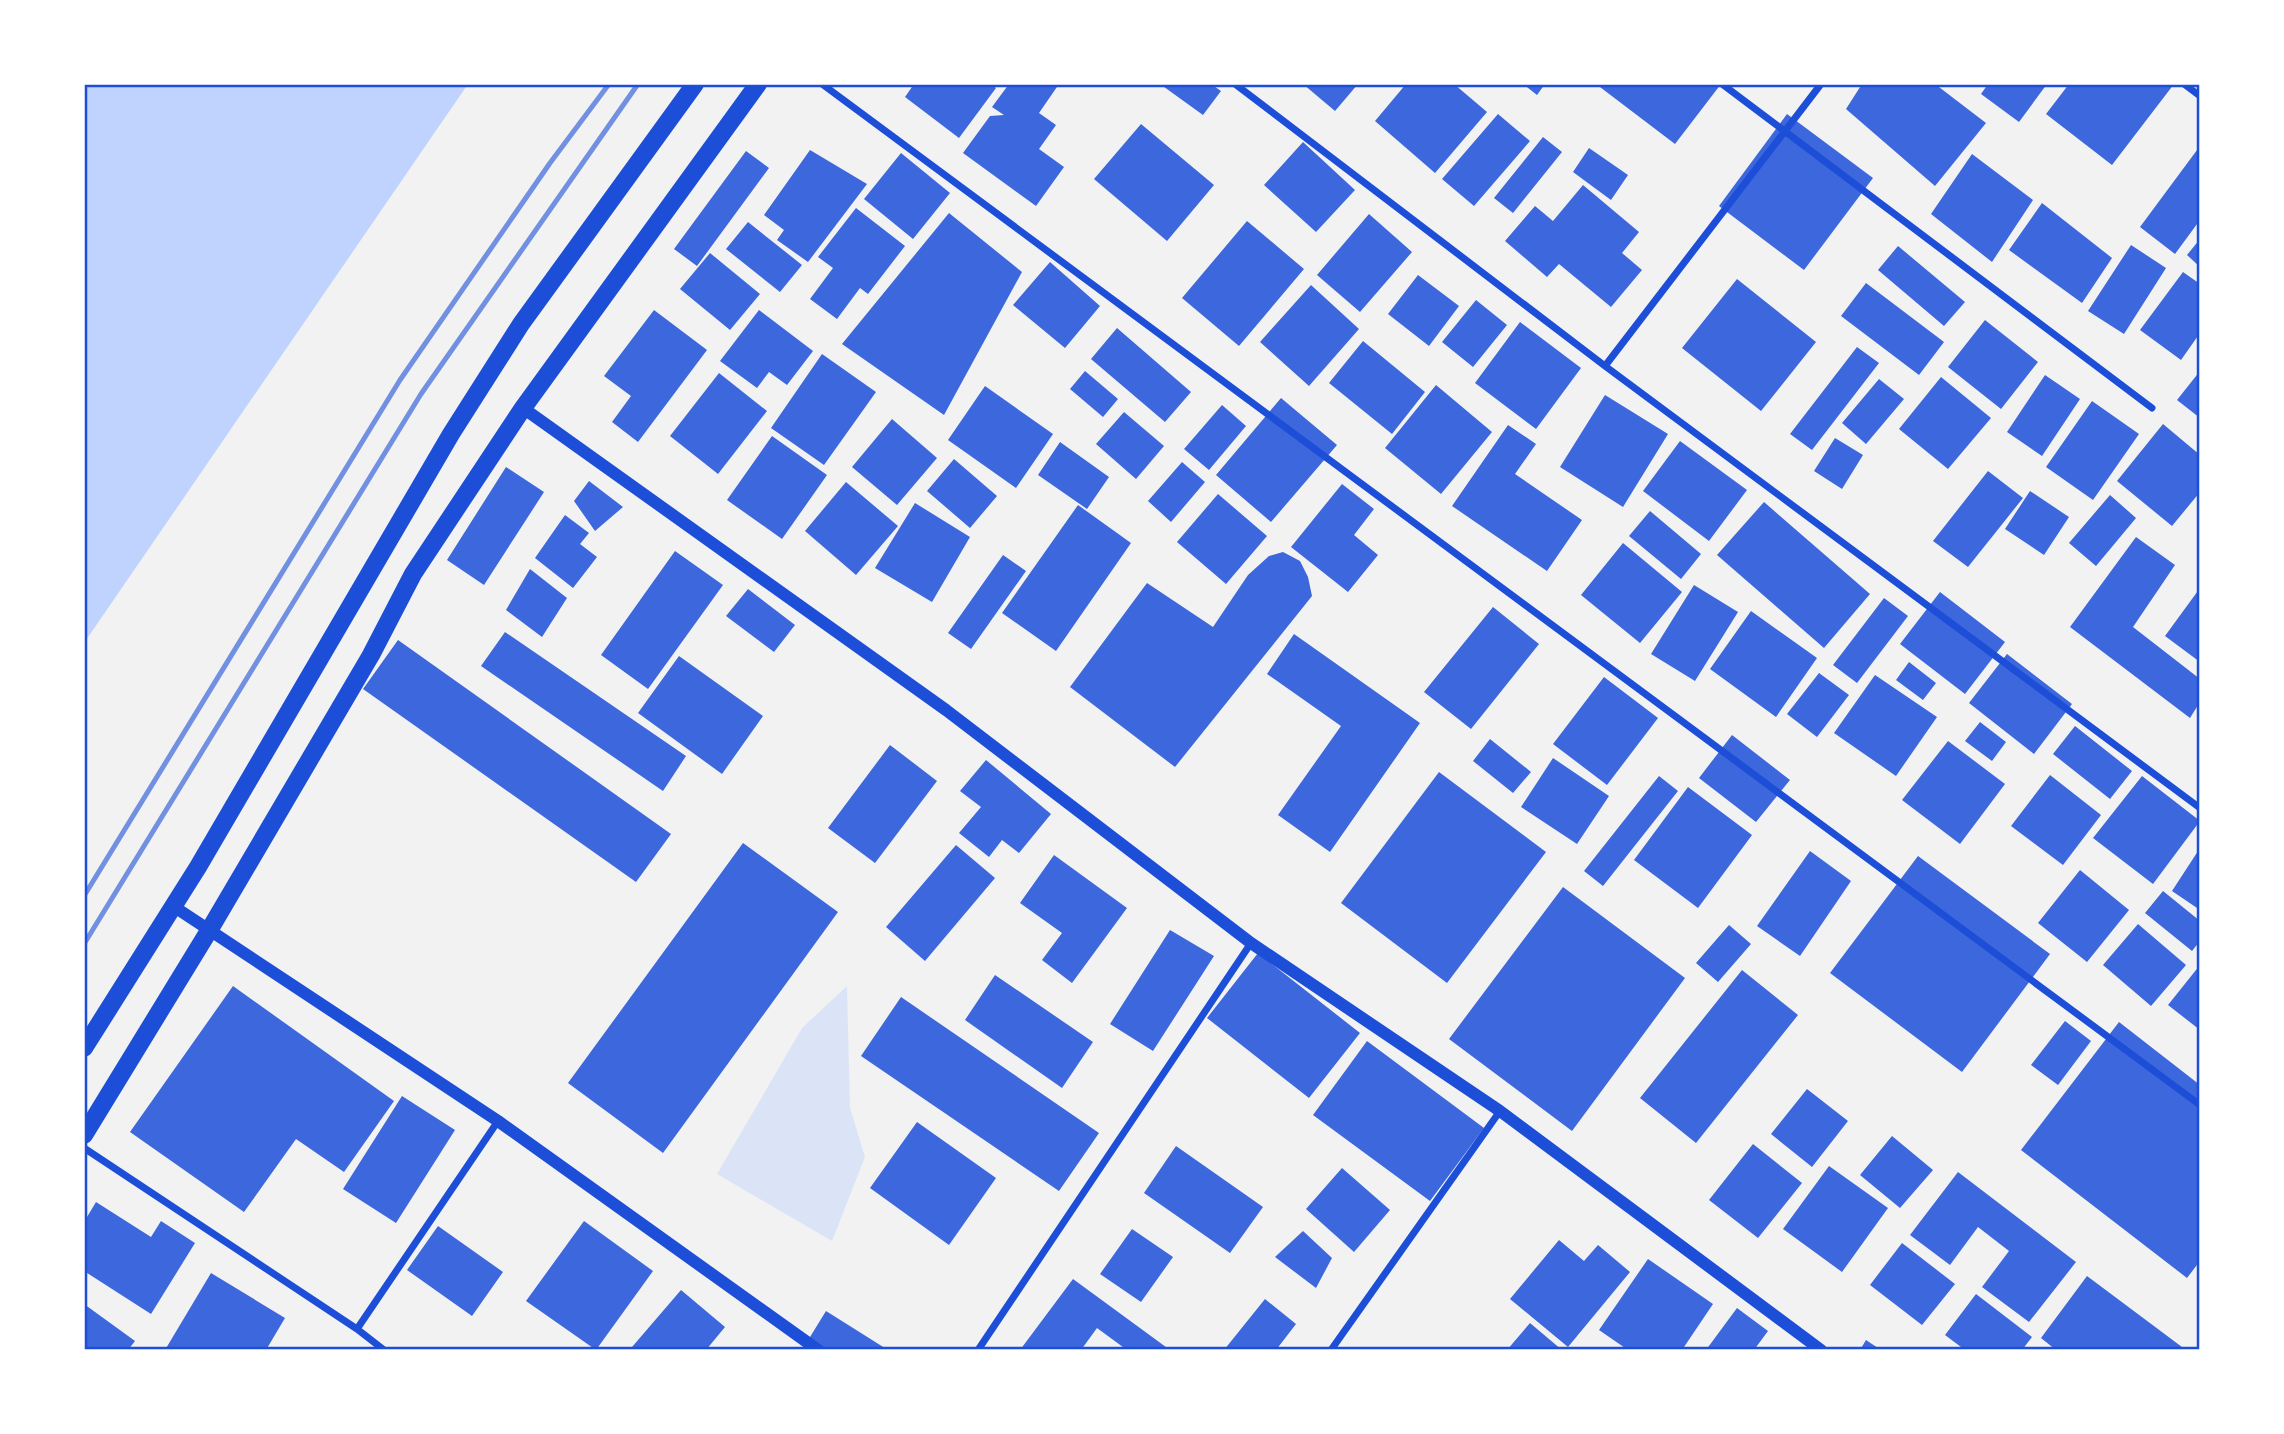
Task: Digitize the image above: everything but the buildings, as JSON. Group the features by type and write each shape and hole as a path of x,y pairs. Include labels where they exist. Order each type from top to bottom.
{"main road":[{"path":"84,1048 173,906 458,423 521,324 695,84"},
{"path":"84,1135 210,929 371,655 413,573 523,408 758,84"}],"street":[{"path":"822,84 2200,1105"},
{"path":"1235,84 1605,366 2200,808"},
{"path":"1722,84 2152,408"},
{"path":"1605,366 1821,84"},
{"path":"2184,84 2200,96"},
{"path":"523,408 946,710 1251,943 1500,1111 1821,1350"},
{"path":"173,906 498,1121 818,1350"},
{"path":"978,1350 1251,943"},
{"path":"1331,1350 1500,1111"},
{"path":"357,1329 498,1121"},
{"path":"84,1148 357,1329 384,1350"}],"shaded area":[{"path":"847,986 850,1108 865,1157 832,1241 717,1174 802,1028"}],"water":[{"path":"84,84 468,84 84,643"}],"railway":[{"path":"84,896 400,380 550,163 609,84"},
{"path":"84,944 421,394 638,84"}]}
